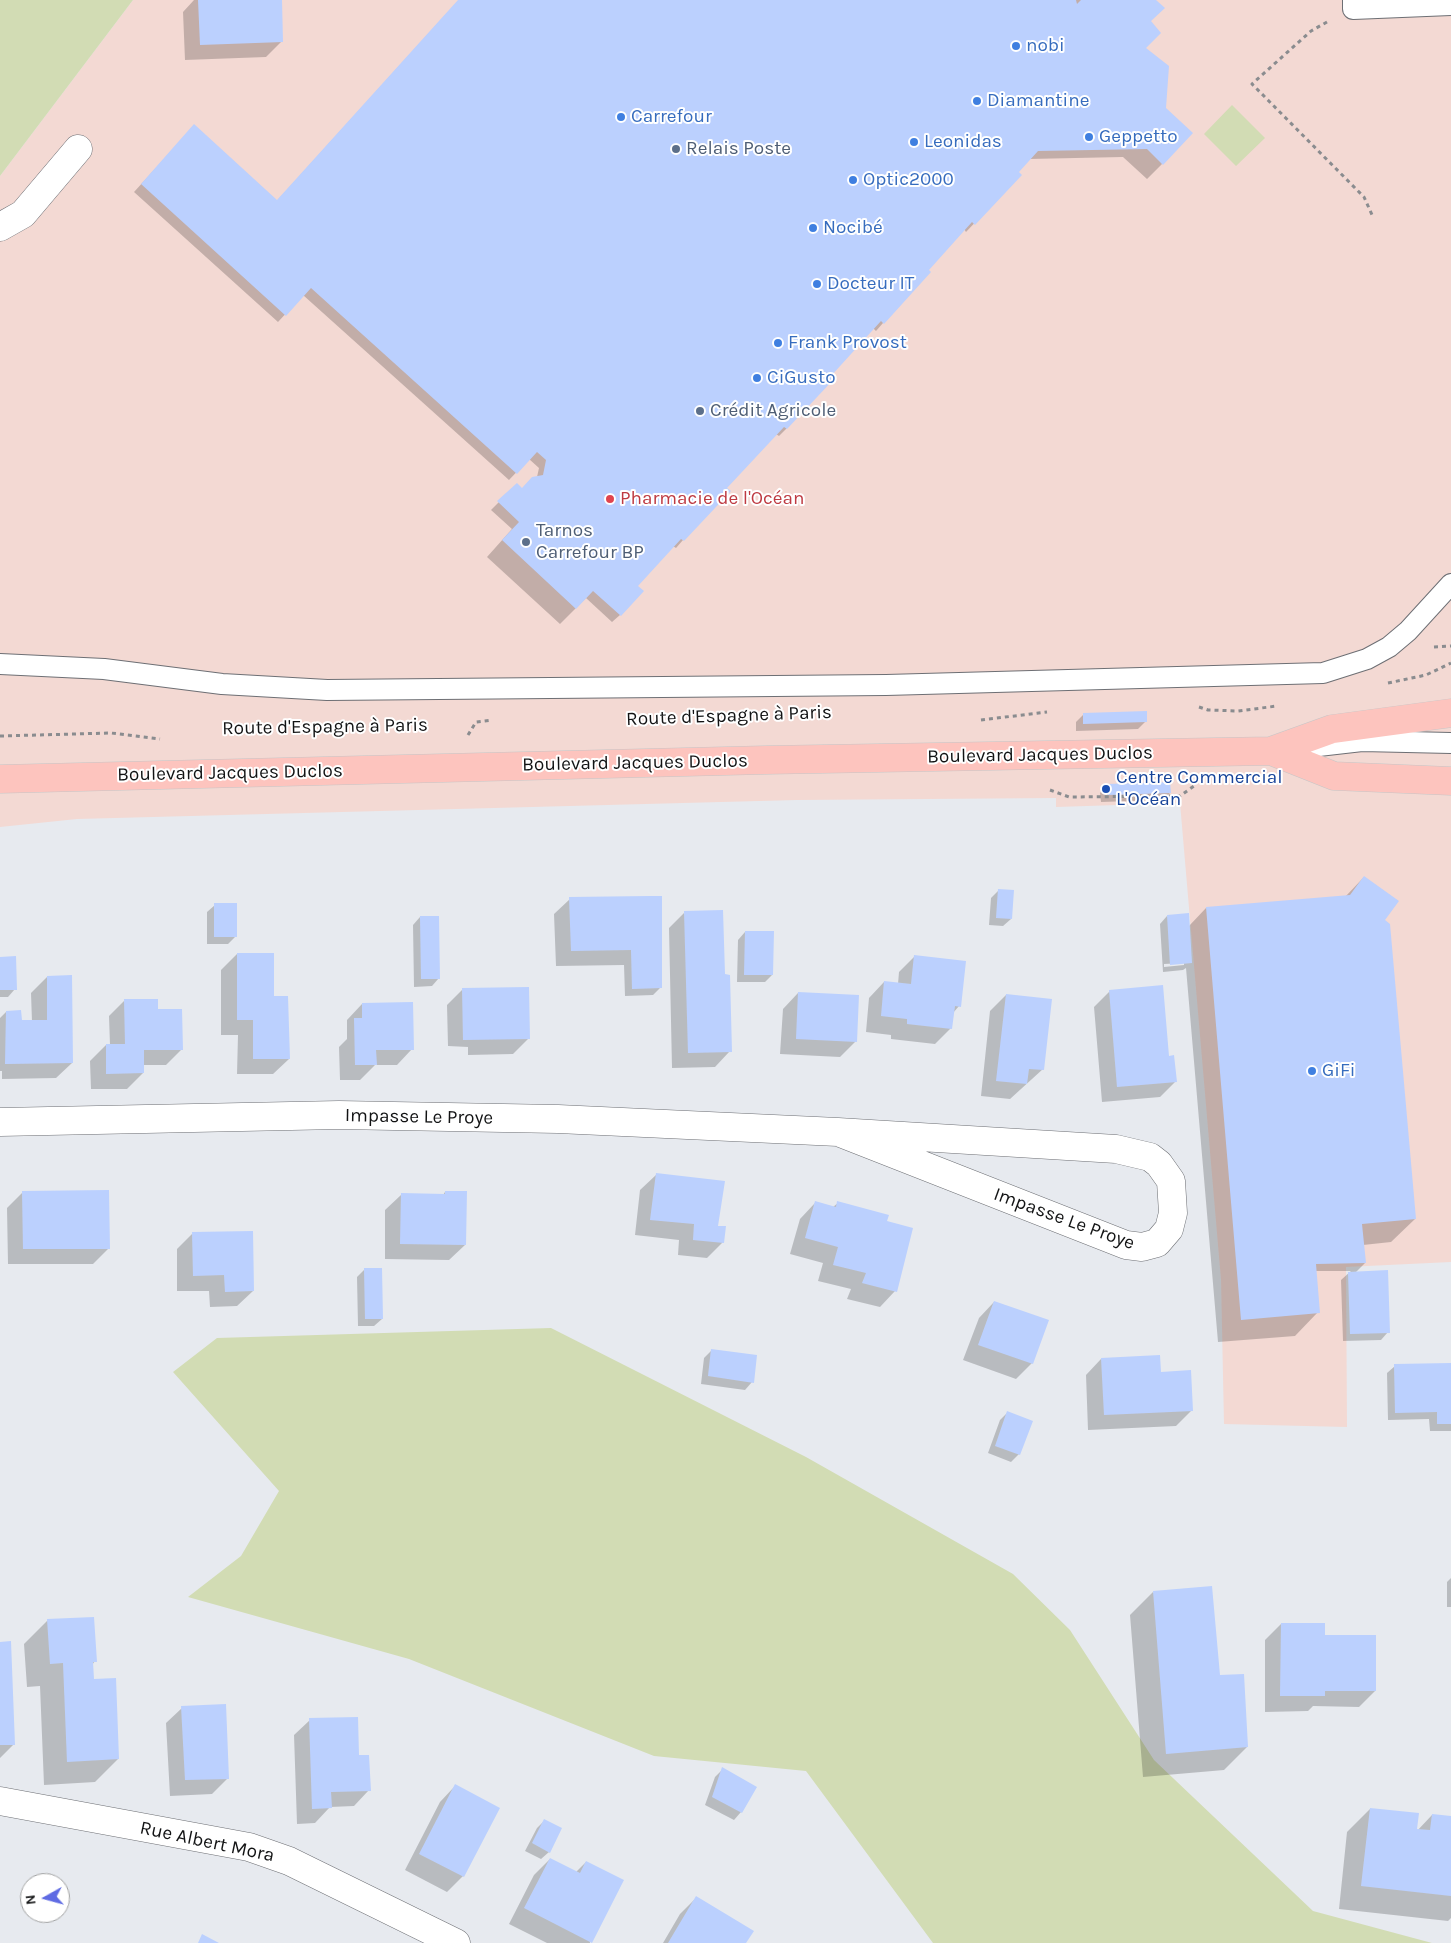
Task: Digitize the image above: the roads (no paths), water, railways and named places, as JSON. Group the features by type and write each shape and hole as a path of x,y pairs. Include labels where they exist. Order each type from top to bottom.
{"main road":[{"name":"Boulevard Jacques Duclos","path":"0,779 766,760 1271,751 1332,729 1451,714"},
{"name":"Boulevard Jacques Duclos","path":"1271,751 1334,776 1451,781"}],"street":[{"path":"0,226 23,214 78,149"},
{"name":"Impasse Le Proye","path":"0,1122 339,1115 558,1119 838,1132 1116,1150 1150,1157 1159,1164 1171,1181 1174,1213 1169,1229 1157,1243 1142,1247 1126,1245 838,1132"},
{"name":"Rue Albert Mora","path":"0,1801 249,1847 289,1860 456,1943"}],"lane":[{"path":"1352,0 1353,9 1451,5"},
{"path":"0,664 104,669 222,684 327,690 886,685 1324,673 1367,659 1389,647 1408,631 1451,584"},
{"path":"1271,751 1362,741 1451,743"}],"place":[{"name":"nobi","path":"1016,46"},
{"name":"Diamantine","path":"977,101"},
{"name":"Carrefour","path":"621,117"},
{"name":"Geppetto","path":"1089,137"},
{"name":"Leonidas","path":"914,142"},
{"name":"Relais Poste","path":"676,149"},
{"name":"Optic2000","path":"853,180"},
{"name":"Nocibé","path":"813,228"},
{"name":"Docteur IT","path":"817,284"},
{"name":"Frank Provost","path":"778,343"},
{"name":"CiGusto","path":"757,378"},
{"name":"Crédit Agricole","path":"700,411"},
{"name":"Pharmacie de l'Océan","path":"610,499"},
{"name":"Tarnos Carrefour BP","path":"526,542"},
{"name":"Centre Commercial L'Océan","path":"1106,789"},
{"name":"GiFi","path":"1312,1071"}]}
